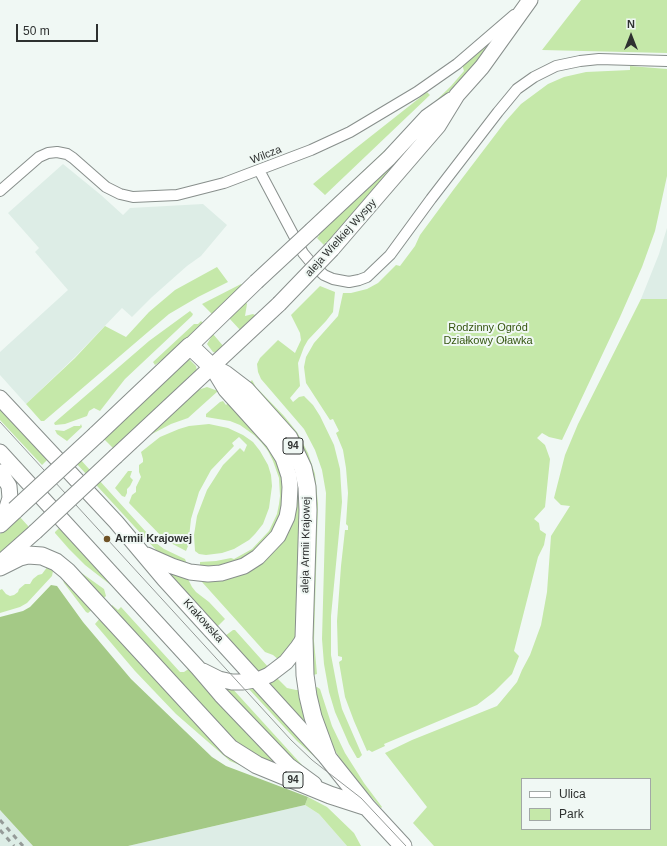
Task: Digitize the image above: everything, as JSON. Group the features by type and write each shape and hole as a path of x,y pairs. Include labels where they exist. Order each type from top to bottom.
{"main road":[{"name":"aleja Wielkiej Wyspy","path":"190,346 389,158 427,117 456,95 482,67 528,3"},
{"name":"aleja Wielkiej Wyspy","path":"212,368 279,304 332,249 438,126 456,95"},
{"name":"aleja Armii Krajowej","path":"190,346 212,368 225,374 246,390 259,404 289,438 303,468 308,500 304,638 305,675 313,717 328,758"},
{"path":"0,523 12,506 96,435 190,346"},
{"path":"0,564 212,368 226,390 273,442 283,458 289,476 290,487 290,506 285,521 275,540 258,557 244,566 221,573 208,574 190,572 142,552"},
{"name":"Krakowska","path":"0,398 116,522 256,680 328,758 367,807 403,846"},
{"path":"0,452 198,668 220,695 288,765 330,795"},
{"path":"0,472 8,486 12,506"},
{"name":"94","path":"0,567 20,557 28,555 42,556 56,562 67,572 230,748 257,765 330,795 367,807"},
{"path":"198,668 219,679 232,682 256,680 269,675 286,662 304,638"}],"street":[{"name":"Wilcza","path":"0,191 43,154 52,152 67,154 74,158 106,187 120,194 133,197 170,195 194,191 224,183 312,150 350,132 417,92 457,64 528,3"},
{"path":"259,170 303,253 313,265 324,275 333,279 349,282 359,280 367,277 390,255 431,199 517,89 534,77 556,66 569,62 592,59 667,61"}],"shaded area":[{"path":"63,164 123,215 130,208 203,204 227,225 201,256 187,266 132,317 122,308 75,357 26,404 0,375 0,352 68,290 35,252 39,248 8,213"},
{"path":"667,228 667,299 641,299 659,254"},
{"path":"305,805 319,814 347,846 128,846"},
{"path":"0,810 33,846 0,846"}],"green space":[{"path":"581,0 667,0 667,53 542,50"},
{"path":"499,31 483,55 444,97 312,222 311,220 451,86 464,71 462,64"},
{"name":"Rodzinny Ogród Działkowy Oławka","path":"630,66 667,69 667,176 655,231 642,267 562,440 549,437 542,433 537,438 545,445 550,459 545,507 534,519 539,523 540,530 546,534 544,545 538,557 514,651 519,656 512,674 494,692 477,705 384,744 385,746 372,752 369,750 367,751 345,697 339,662 342,660 342,657 338,656 337,621 341,566 345,530 348,530 348,526 346,524 348,493 346,468 343,450 336,433 339,431 333,419 330,420 306,383 304,367 306,357 314,343 338,316 343,293 351,293 367,289 378,283 396,265 400,266 415,246 420,235 454,189 505,122 521,104 548,84 564,77 586,72 630,70"},
{"path":"427,92 430,95 325,195 313,184 356,148"},
{"path":"441,110 328,244 326,242 324,245 317,238 319,236 317,234"},
{"path":"217,267 228,282 169,314 44,421 41,421 26,404 75,358 105,326 126,337 149,312 175,290"},
{"path":"241,284 243,286 213,315 202,304"},
{"path":"320,286 335,292 333,312 308,340 304,347 298,363 300,386 290,398 293,402 299,397 304,396 313,405 334,445 340,469 342,502 331,616 331,655 342,709 362,755 359,758 357,758 349,744 335,712 329,692 324,664 322,639 326,493 322,470 315,450 304,429 261,379 257,364 260,358 278,340 295,353 301,340 300,333 291,315"},
{"path":"641,299 667,299 667,846 434,846 413,823 427,807 385,753 412,740 497,706 517,682 530,655 541,625 547,592 551,536 570,506 561,505 554,498 565,455 578,424"},
{"path":"246,302 245,316 253,314 259,315 241,331 229,318"},
{"path":"190,311 193,314 192,316 125,379 100,411 94,408 89,411 87,416 65,424 55,425 54,423 149,341"},
{"path":"201,321 204,324 174,351 155,365 153,362 194,324 198,324"},
{"path":"213,334 224,347 217,353 213,352 207,344"},
{"path":"188,359 196,366 197,371 114,449 102,437"},
{"path":"252,380 256,387 297,432 308,453 315,474 318,504 314,641 317,674 310,676 315,511 249,383"},
{"path":"207,387 218,391 188,418 171,424 152,434 151,433 198,390"},
{"path":"223,401 226,405 229,402 267,442 280,467 285,500 277,525 252,555 221,567 200,567 200,562 231,558 234,559 252,549 269,531 277,514 279,504 279,478 268,451 261,442 240,425 230,421 206,417 206,414"},
{"path":"0,408 48,459 42,465 0,420"},
{"path":"81,424 82,427 67,441 57,434 55,430 64,431 74,426 80,426"},
{"path":"209,424 228,428 243,435 253,442 268,465 272,486 269,508 263,524 255,534 249,540 234,549 222,553 206,555 199,554 195,551 194,535 197,516 207,490 223,465 240,448 244,452 247,445 239,437 232,443 234,446 211,470 199,492 191,519 188,546 186,551 165,540 129,503 132,495 136,492 136,487 141,477 139,465 143,462 143,459 141,452 160,437 179,429 189,426"},
{"path":"274,429 301,488 296,635 290,646 279,660 273,655 265,652 202,582 201,579 262,563 276,550 290,528"},
{"path":"80,459 156,543 164,549 185,559 187,564 165,557 156,550 76,463"},
{"path":"128,471 132,471 130,477 133,480 127,489 125,497 122,496 115,488"},
{"path":"19,516 29,527 0,554 0,534"},
{"path":"60,527 181,659 179,659 112,586 85,565 69,549 55,533"},
{"path":"48,566 52,568 52,576 27,603 20,607 0,613 0,590 2,589 10,596 14,595 25,584 30,584 33,579 42,574"},
{"path":"76,569 104,589 106,596 102,600"},
{"path":"169,571 188,579 196,592 209,602 225,619 217,627 169,573"},
{"path":"62,577 94,608 88,613 86,612 64,583"},
{"path":"51,585 57,586 83,622 131,679 212,757 226,766 308,797 305,805 128,846 33,846 0,810 0,617 23,611 30,607"},
{"path":"112,605 118,610 121,607 180,672 184,672 190,668 282,769 243,749 110,608"},
{"path":"101,617 254,771 230,761 176,714 135,671 95,624"},
{"path":"235,630 269,668 260,672 256,671 225,636"},
{"path":"276,677 287,688 302,690 311,730 268,683"},
{"path":"217,684 230,686 302,765 301,768"},
{"path":"253,686 326,767 297,741 247,687"},
{"path":"317,687 320,689 332,726 345,753 364,783 382,807 381,808 350,773 331,745 311,688"},
{"path":"308,797 327,807 354,833 361,846 347,846 319,814 305,805"}],"tram line":[{"path":"0,422 291,740 312,760 361,798 406,846"}],"railway":[{"path":"0,820 23,846"},
{"path":"0,830 14,846"}],"place":[{"name":"Armii Krajowej","path":"107,539"}]}
